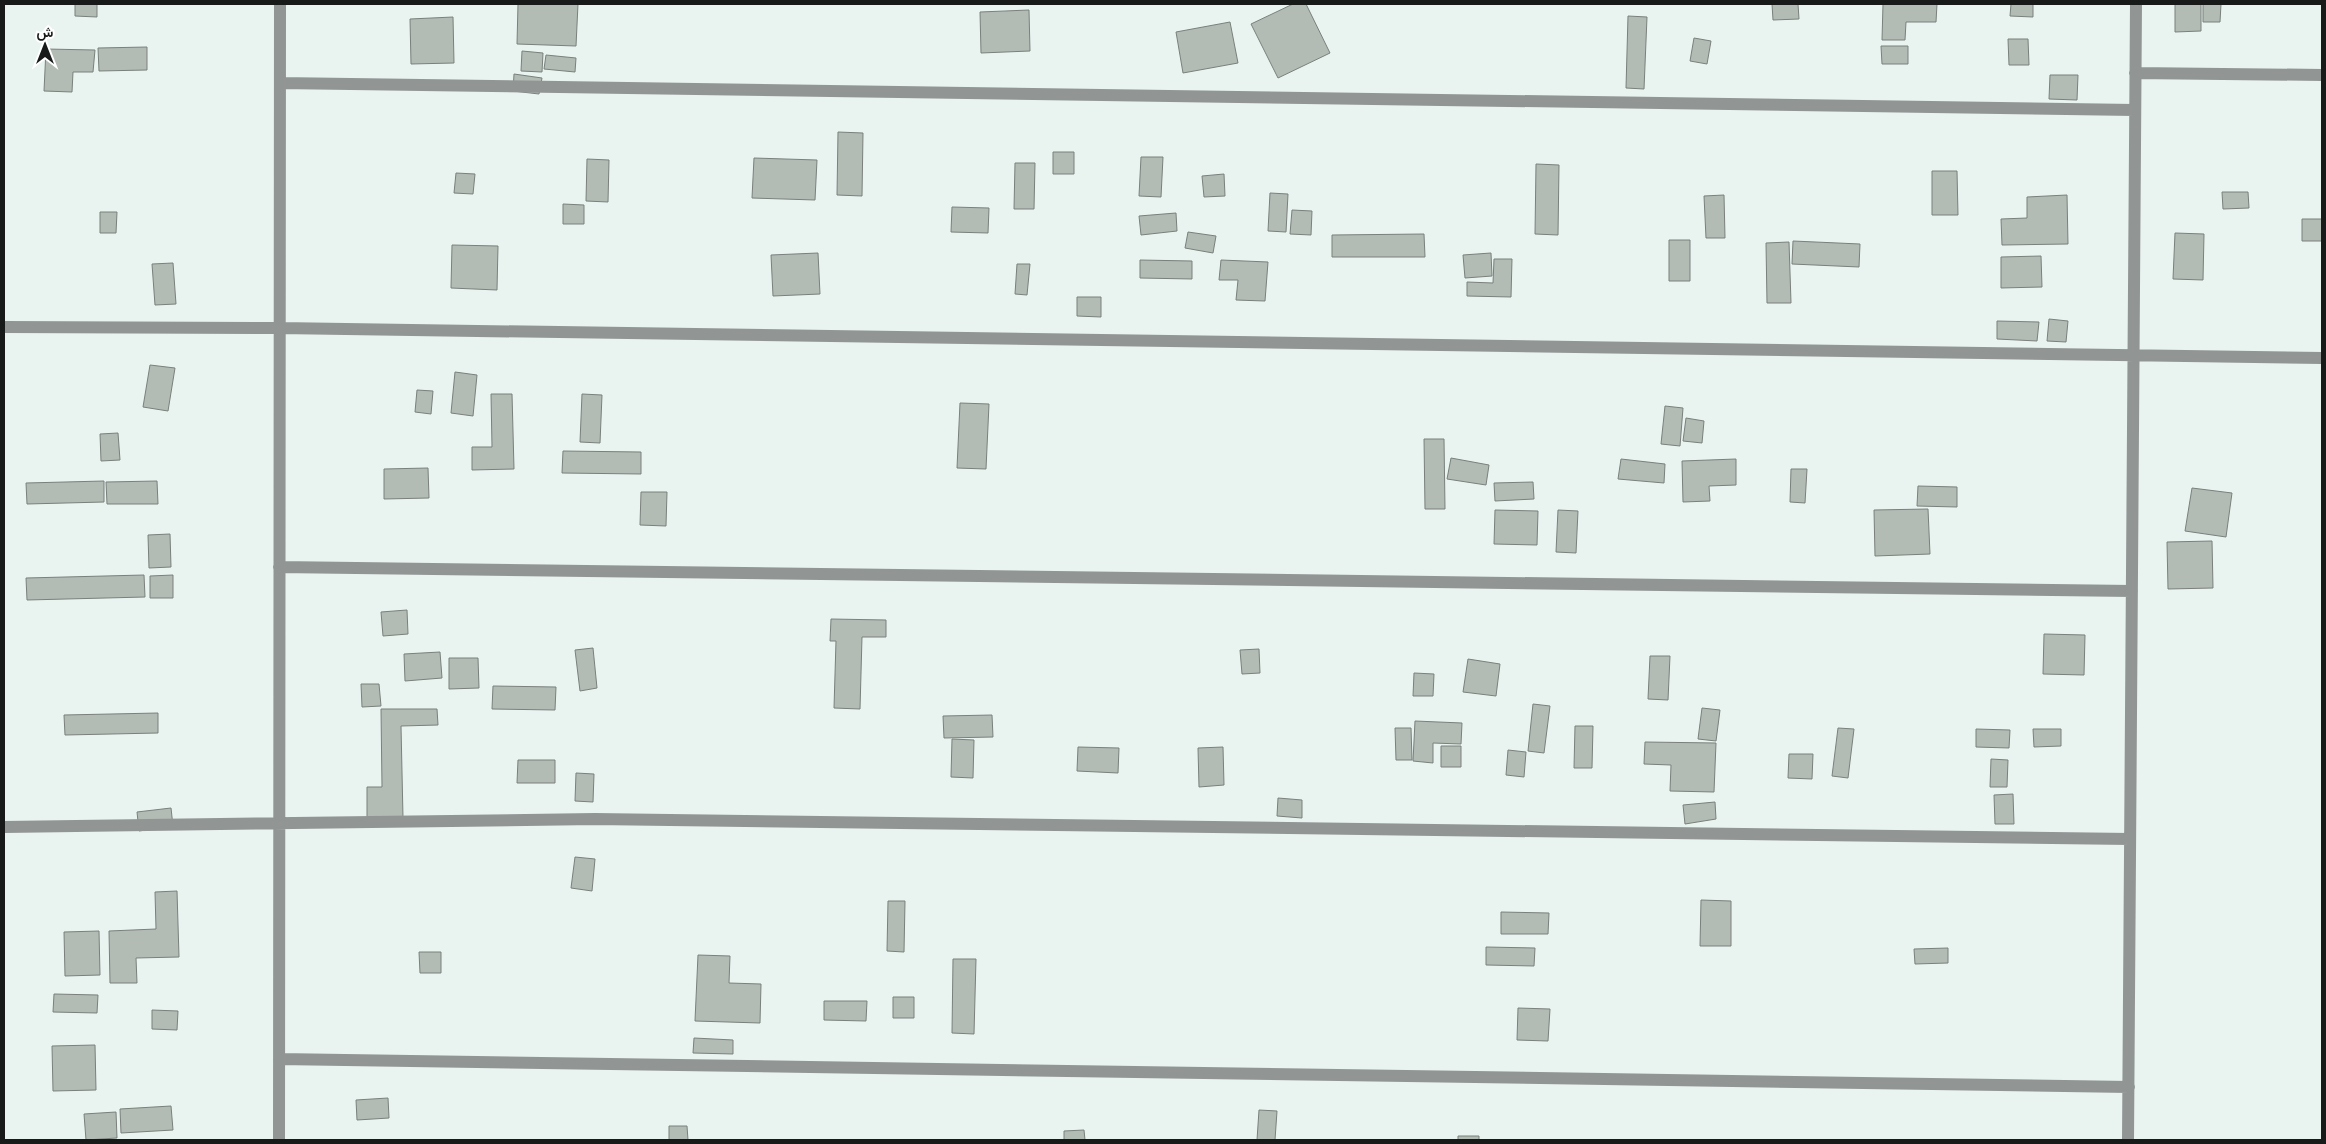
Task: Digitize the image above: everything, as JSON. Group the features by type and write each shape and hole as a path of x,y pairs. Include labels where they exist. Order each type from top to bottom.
{"street":[{"path":"279,1140 280,4"},
{"path":"2128,1140 2136,4"},
{"path":"2135,73 2322,75"},
{"path":"280,83 2134,110"},
{"path":"4,327 280,328 2133,357 2322,358"},
{"path":"279,567 2132,591"},
{"path":"4,828 595,819 2130,839"},
{"path":"279,1059 2129,1087"}],"building":[{"path":"75,4 97,4 97,17 75,16"},
{"path":"518,4 578,4 576,46 517,44"},
{"path":"1293,4 1306,4 1330,53 1278,78 1251,24"},
{"path":"1772,4 1798,4 1799,19 1773,20"},
{"path":"1883,4 1937,4 1936,22 1906,22 1905,40 1882,40"},
{"path":"2011,4 2033,4 2033,17 2010,16"},
{"path":"2175,4 2201,4 2201,31 2175,32"},
{"path":"2203,4 2221,4 2220,22 2203,22"},
{"path":"1029,10 1030,51 981,53 980,12"},
{"path":"1628,16 1647,17 1644,89 1626,88"},
{"path":"453,17 454,63 411,64 410,19"},
{"path":"1230,22 1238,63 1183,73 1176,32"},
{"path":"1694,38 1711,41 1707,64 1690,61"},
{"path":"2008,39 2028,39 2029,65 2009,65"},
{"path":"1881,46 1908,46 1908,64 1882,64"},
{"path":"147,47 147,70 99,71 98,48"},
{"path":"46,49 95,50 93,72 73,72 72,92 44,91"},
{"path":"522,51 543,53 542,72 521,71"},
{"path":"546,55 576,58 575,72 544,69"},
{"path":"514,74 542,78 539,94 513,91"},
{"path":"2050,75 2078,75 2077,100 2049,99"},
{"path":"838,132 863,133 862,196 837,195"},
{"path":"1053,152 1074,152 1074,174 1053,174"},
{"path":"1141,157 1163,157 1161,197 1139,196"},
{"path":"754,158 817,160 815,200 752,198"},
{"path":"587,159 609,160 608,202 586,201"},
{"path":"1015,163 1035,163 1034,209 1014,209"},
{"path":"1536,164 1559,165 1558,235 1535,234"},
{"path":"1932,171 1957,171 1958,215 1932,215"},
{"path":"456,173 475,174 473,194 454,193"},
{"path":"1224,174 1225,196 1204,197 1202,176"},
{"path":"2222,192 2248,192 2249,208 2223,209"},
{"path":"1270,193 1288,194 1286,232 1268,231"},
{"path":"1724,195 1725,238 1706,238 1704,196"},
{"path":"2067,195 2068,244 2002,245 2001,219 2027,218 2027,197"},
{"path":"563,204 584,205 584,224 563,224"},
{"path":"952,207 989,208 988,233 951,232"},
{"path":"1292,210 1312,211 1311,235 1290,234"},
{"path":"100,212 117,212 116,233 100,233"},
{"path":"1176,213 1177,231 1141,235 1139,216"},
{"path":"2302,219 2322,219 2322,241 2302,241"},
{"path":"1188,232 1216,236 1213,253 1185,248"},
{"path":"2175,233 2204,234 2203,280 2173,279"},
{"path":"1424,234 1425,257 1332,257 1332,235"},
{"path":"1669,240 1690,240 1690,281 1669,281"},
{"path":"1793,241 1860,244 1859,267 1792,264"},
{"path":"1789,242 1791,303 1767,303 1766,243"},
{"path":"452,245 498,246 497,290 451,288"},
{"path":"818,253 820,294 773,296 771,255"},
{"path":"1491,253 1492,276 1465,278 1463,255"},
{"path":"2041,256 2042,287 2001,288 2001,257"},
{"path":"1494,259 1512,259 1511,297 1467,296 1467,282 1493,283"},
{"path":"1140,260 1192,261 1192,279 1140,278"},
{"path":"1221,260 1268,262 1265,301 1236,300 1238,280 1219,280"},
{"path":"173,263 176,304 155,305 152,264"},
{"path":"1017,264 1030,264 1027,295 1015,294"},
{"path":"1077,297 1101,297 1101,317 1077,316"},
{"path":"2049,319 2068,321 2066,342 2047,341"},
{"path":"1997,321 2039,322 2037,341 1997,339"},
{"path":"150,365 175,368 168,411 143,407"},
{"path":"455,372 477,375 473,416 451,413"},
{"path":"417,390 433,391 431,414 415,412"},
{"path":"491,394 512,394 514,469 472,470 472,447 492,447"},
{"path":"582,394 602,395 600,443 580,442"},
{"path":"960,403 989,404 986,469 957,468"},
{"path":"1665,406 1683,408 1680,446 1661,444"},
{"path":"1686,418 1704,421 1702,443 1683,441"},
{"path":"118,433 120,460 101,461 100,434"},
{"path":"1424,439 1444,439 1445,509 1425,509"},
{"path":"563,451 641,452 641,474 562,473"},
{"path":"1451,458 1489,465 1486,485 1447,479"},
{"path":"1621,459 1665,464 1664,483 1618,479"},
{"path":"1736,459 1736,485 1709,486 1710,501 1683,502 1682,461"},
{"path":"428,468 429,498 384,499 384,469"},
{"path":"1791,469 1807,469 1805,503 1790,502"},
{"path":"104,481 104,502 27,504 26,483"},
{"path":"157,481 158,504 107,504 106,482"},
{"path":"1533,482 1534,499 1495,501 1494,483"},
{"path":"1918,486 1957,487 1957,507 1917,506"},
{"path":"2192,488 2232,493 2226,537 2185,531"},
{"path":"641,492 667,492 666,526 640,525"},
{"path":"1928,509 1930,554 1875,556 1874,510"},
{"path":"1495,510 1538,511 1537,545 1494,544"},
{"path":"1558,510 1578,511 1576,553 1556,552"},
{"path":"170,534 171,567 149,568 148,535"},
{"path":"2212,541 2213,588 2168,589 2167,542"},
{"path":"144,575 145,597 27,600 26,578"},
{"path":"173,575 173,598 150,598 150,576"},
{"path":"407,610 408,634 383,636 381,612"},
{"path":"831,619 886,620 886,637 862,637 860,709 834,708 836,641 830,641"},
{"path":"2044,634 2085,635 2084,675 2043,674"},
{"path":"593,648 597,688 580,691 575,650"},
{"path":"1259,649 1260,673 1242,674 1240,650"},
{"path":"440,652 442,678 405,681 404,654"},
{"path":"1650,656 1670,656 1668,700 1648,699"},
{"path":"449,658 478,658 479,688 449,689"},
{"path":"1468,659 1500,664 1496,696 1463,692"},
{"path":"1414,673 1434,674 1433,696 1413,696"},
{"path":"361,684 379,684 381,706 362,707"},
{"path":"493,686 556,687 555,710 492,709"},
{"path":"1533,704 1550,706 1544,753 1528,751"},
{"path":"1702,708 1720,710 1716,741 1698,739"},
{"path":"381,709 437,709 438,725 401,726 403,818 367,818 367,787 382,787"},
{"path":"158,713 158,733 65,735 64,715"},
{"path":"992,715 993,737 944,738 943,716"},
{"path":"1415,721 1462,723 1461,744 1433,743 1433,763 1413,761"},
{"path":"1575,726 1593,726 1592,768 1574,768"},
{"path":"1395,728 1411,728 1412,760 1396,760"},
{"path":"1838,728 1854,729 1848,778 1832,776"},
{"path":"1976,729 2010,730 2009,748 1976,747"},
{"path":"2033,729 2061,729 2061,746 2034,747"},
{"path":"952,739 974,740 973,778 951,777"},
{"path":"1645,742 1716,743 1714,792 1670,791 1671,765 1644,764"},
{"path":"1441,746 1461,746 1461,767 1441,767"},
{"path":"1078,747 1119,748 1118,773 1077,771"},
{"path":"1223,747 1224,785 1199,787 1198,748"},
{"path":"1508,750 1526,752 1524,777 1506,775"},
{"path":"1789,754 1813,754 1812,779 1788,778"},
{"path":"1991,759 2008,760 2007,787 1990,787"},
{"path":"518,760 555,760 555,783 517,783"},
{"path":"576,773 594,774 593,802 575,801"},
{"path":"2013,794 2014,824 1995,824 1994,795"},
{"path":"1278,798 1302,800 1302,818 1277,816"},
{"path":"1715,802 1716,819 1685,824 1683,805"},
{"path":"171,808 173,826 139,831 137,812"},
{"path":"575,857 595,859 592,891 571,888"},
{"path":"177,891 179,957 136,958 137,983 110,983 109,931 156,929 155,892"},
{"path":"1701,900 1731,901 1731,946 1700,946"},
{"path":"888,901 905,901 904,952 887,951"},
{"path":"1501,912 1549,913 1548,934 1501,934"},
{"path":"99,931 100,975 65,976 64,932"},
{"path":"1486,947 1535,948 1534,966 1486,965"},
{"path":"1948,948 1948,963 1915,964 1914,949"},
{"path":"419,952 441,952 441,973 420,973"},
{"path":"698,955 730,956 729,983 761,984 760,1023 695,1021"},
{"path":"953,959 976,959 974,1034 952,1033"},
{"path":"54,994 98,995 97,1013 53,1012"},
{"path":"893,997 914,997 914,1018 893,1018"},
{"path":"824,1001 867,1001 866,1021 824,1020"},
{"path":"1518,1008 1550,1009 1548,1041 1517,1040"},
{"path":"152,1010 178,1011 177,1030 152,1029"},
{"path":"694,1038 733,1040 733,1054 693,1053"},
{"path":"95,1045 96,1090 53,1091 52,1046"},
{"path":"388,1098 389,1118 357,1120 356,1100"},
{"path":"171,1106 173,1130 121,1133 120,1109"},
{"path":"1259,1110 1277,1111 1275,1140 1257,1140"},
{"path":"116,1112 117,1138 86,1140 84,1114"},
{"path":"669,1126 687,1126 688,1140 669,1140"},
{"path":"1084,1130 1085,1140 1064,1140 1064,1131"},
{"path":"1458,1136 1479,1136 1479,1140 1458,1140"}]}
